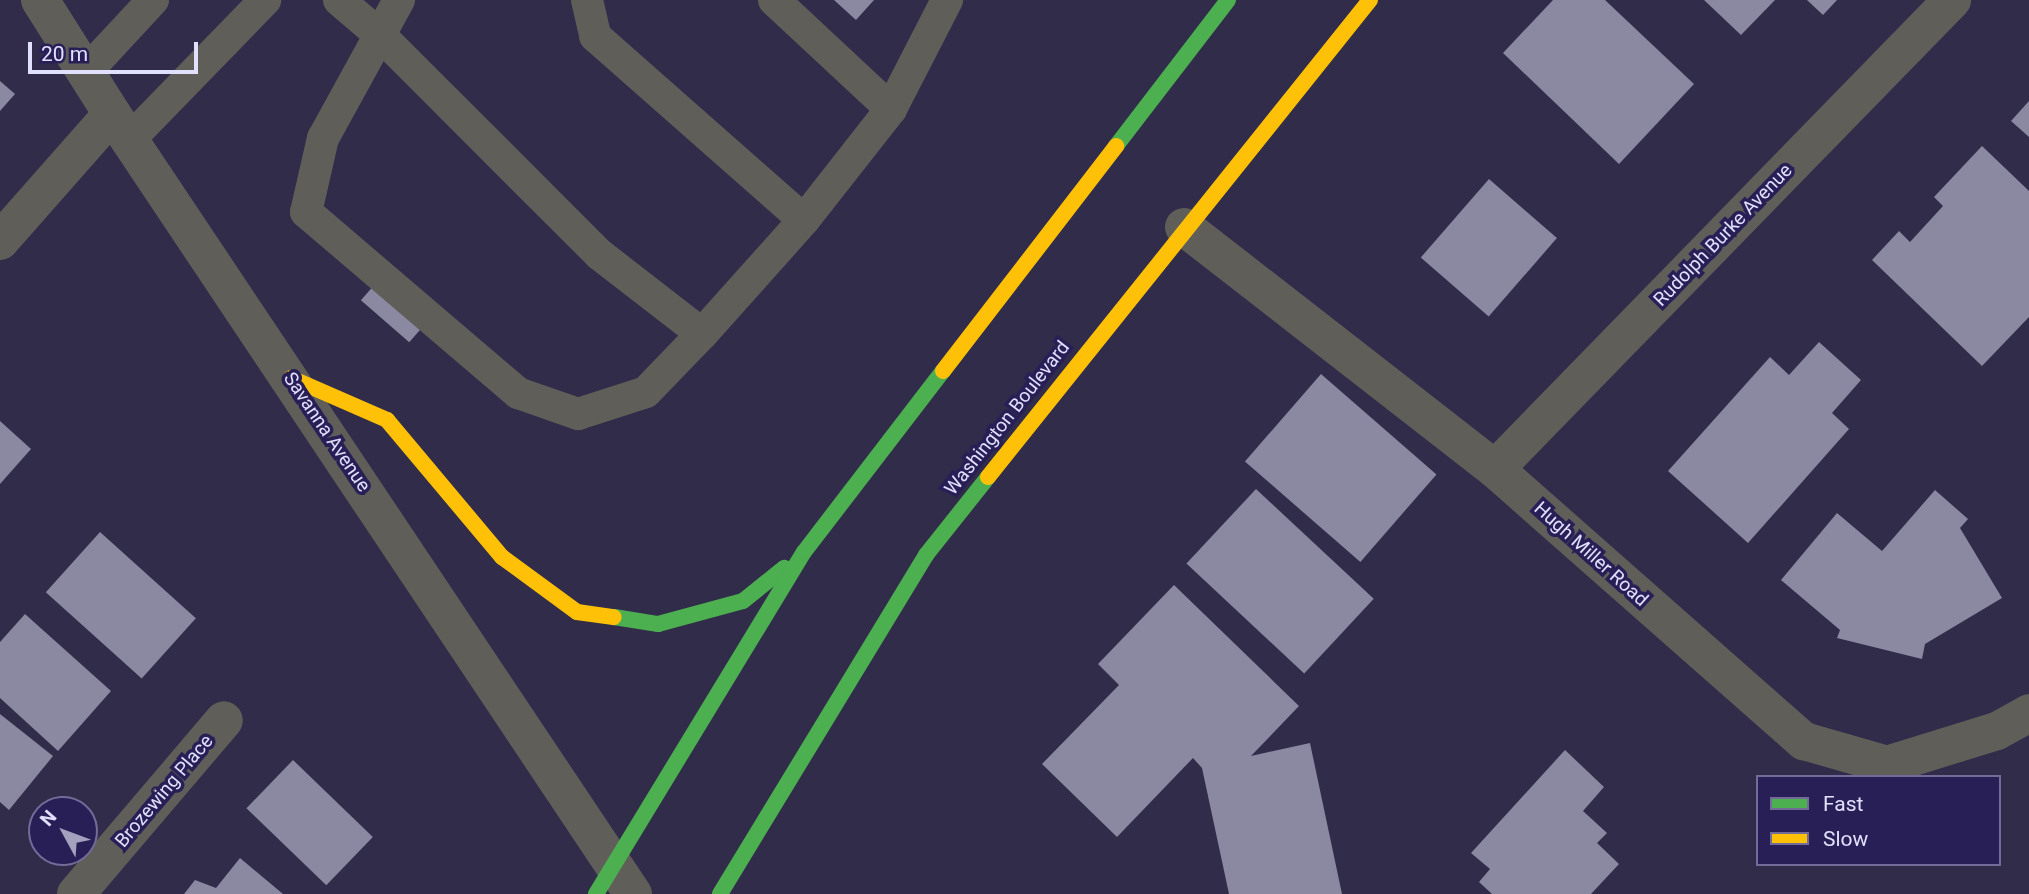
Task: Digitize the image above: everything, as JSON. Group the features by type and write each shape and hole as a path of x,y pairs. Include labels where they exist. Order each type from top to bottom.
{"highway":[{"name":"Washington Boulevard","path":"720,894 926,555 1184,227 1370,0"},
{"path":"615,884 804,552 1218,4"},
{"path":"291,377 387,420 502,557 577,612 658,624 743,601 804,552"}],"street":[{"name":"Savanna Avenue","path":"40,0 121,126 291,377 615,884"},
{"name":"Rudolph Burke Avenue","path":"1495,469 1952,0"},
{"path":"0,241 121,126"},
{"name":"Hugh Miller Road","path":"1184,227 1495,469 1804,741 1887,765 1997,731 2029,713"},
{"name":"Brozewing Place","path":"76,894 224,720"}],"lane":[{"path":"87,71 153,0"},
{"path":"121,126 265,0"},
{"path":"339,0 380,35 599,254 702,334"},
{"path":"400,0 323,138 306,212 518,393 578,414 646,392 804,220 891,109 947,0"},
{"path":"587,0 595,36 804,220"},
{"path":"774,0 891,109"}],"building":[{"path":"834,0 874,0 856,20"},
{"path":"1553,0 1605,0 1694,84 1619,164 1503,53"},
{"path":"1704,0 1775,0 1741,35"},
{"path":"1807,0 1837,0 1823,15"},
{"path":"0,81 15,94 0,111"},
{"path":"2029,101 2029,137 2011,121"},
{"path":"1982,146 2029,191 2029,317 1982,366 1872,260 1899,231 1910,242 1943,206 1934,197"},
{"path":"1489,179 1557,238 1489,317 1421,257"},
{"path":"376,283 424,325 409,342 361,300"},
{"path":"1819,342 1861,380 1832,413 1849,429 1748,543 1668,471 1770,357 1789,375"},
{"path":"1321,374 1436,474 1360,562 1245,462"},
{"path":"0,421 31,449 0,484"},
{"path":"1256,489 1374,599 1304,673 1186,564"},
{"path":"1935,490 1968,519 1960,528 2002,598 1925,644 1922,659 1837,638 1840,630 1781,580 1837,513 1882,551"},
{"path":"100,532 196,618 142,679 46,592"},
{"path":"1174,585 1299,706 1251,756 1310,743 1342,894 1229,894 1202,768 1193,758 1117,837 1042,764 1119,685 1098,664"},
{"path":"25,614 111,691 58,751 0,698 0,642"},
{"path":"0,714 53,756 9,810 0,802"},
{"path":"1565,750 1604,787 1583,811 1607,833 1597,843 1619,864 1591,894 1492,894 1479,882 1490,869 1471,853"},
{"path":"293,760 373,837 326,885 246,808"},
{"path":"240,858 283,894 184,894 195,880 216,888"}],"traffic: fast":[{"path":"1116,146 1228,0"},
{"path":"596,894 804,552 943,371"},
{"path":"720,894 926,555 988,477"},
{"path":"614,617 658,624 743,601 784,568"}],"traffic: slow":[{"path":"988,477 1370,0"},
{"path":"943,371 1116,146"},
{"path":"291,378 387,420 502,557 577,612 614,617"}]}
